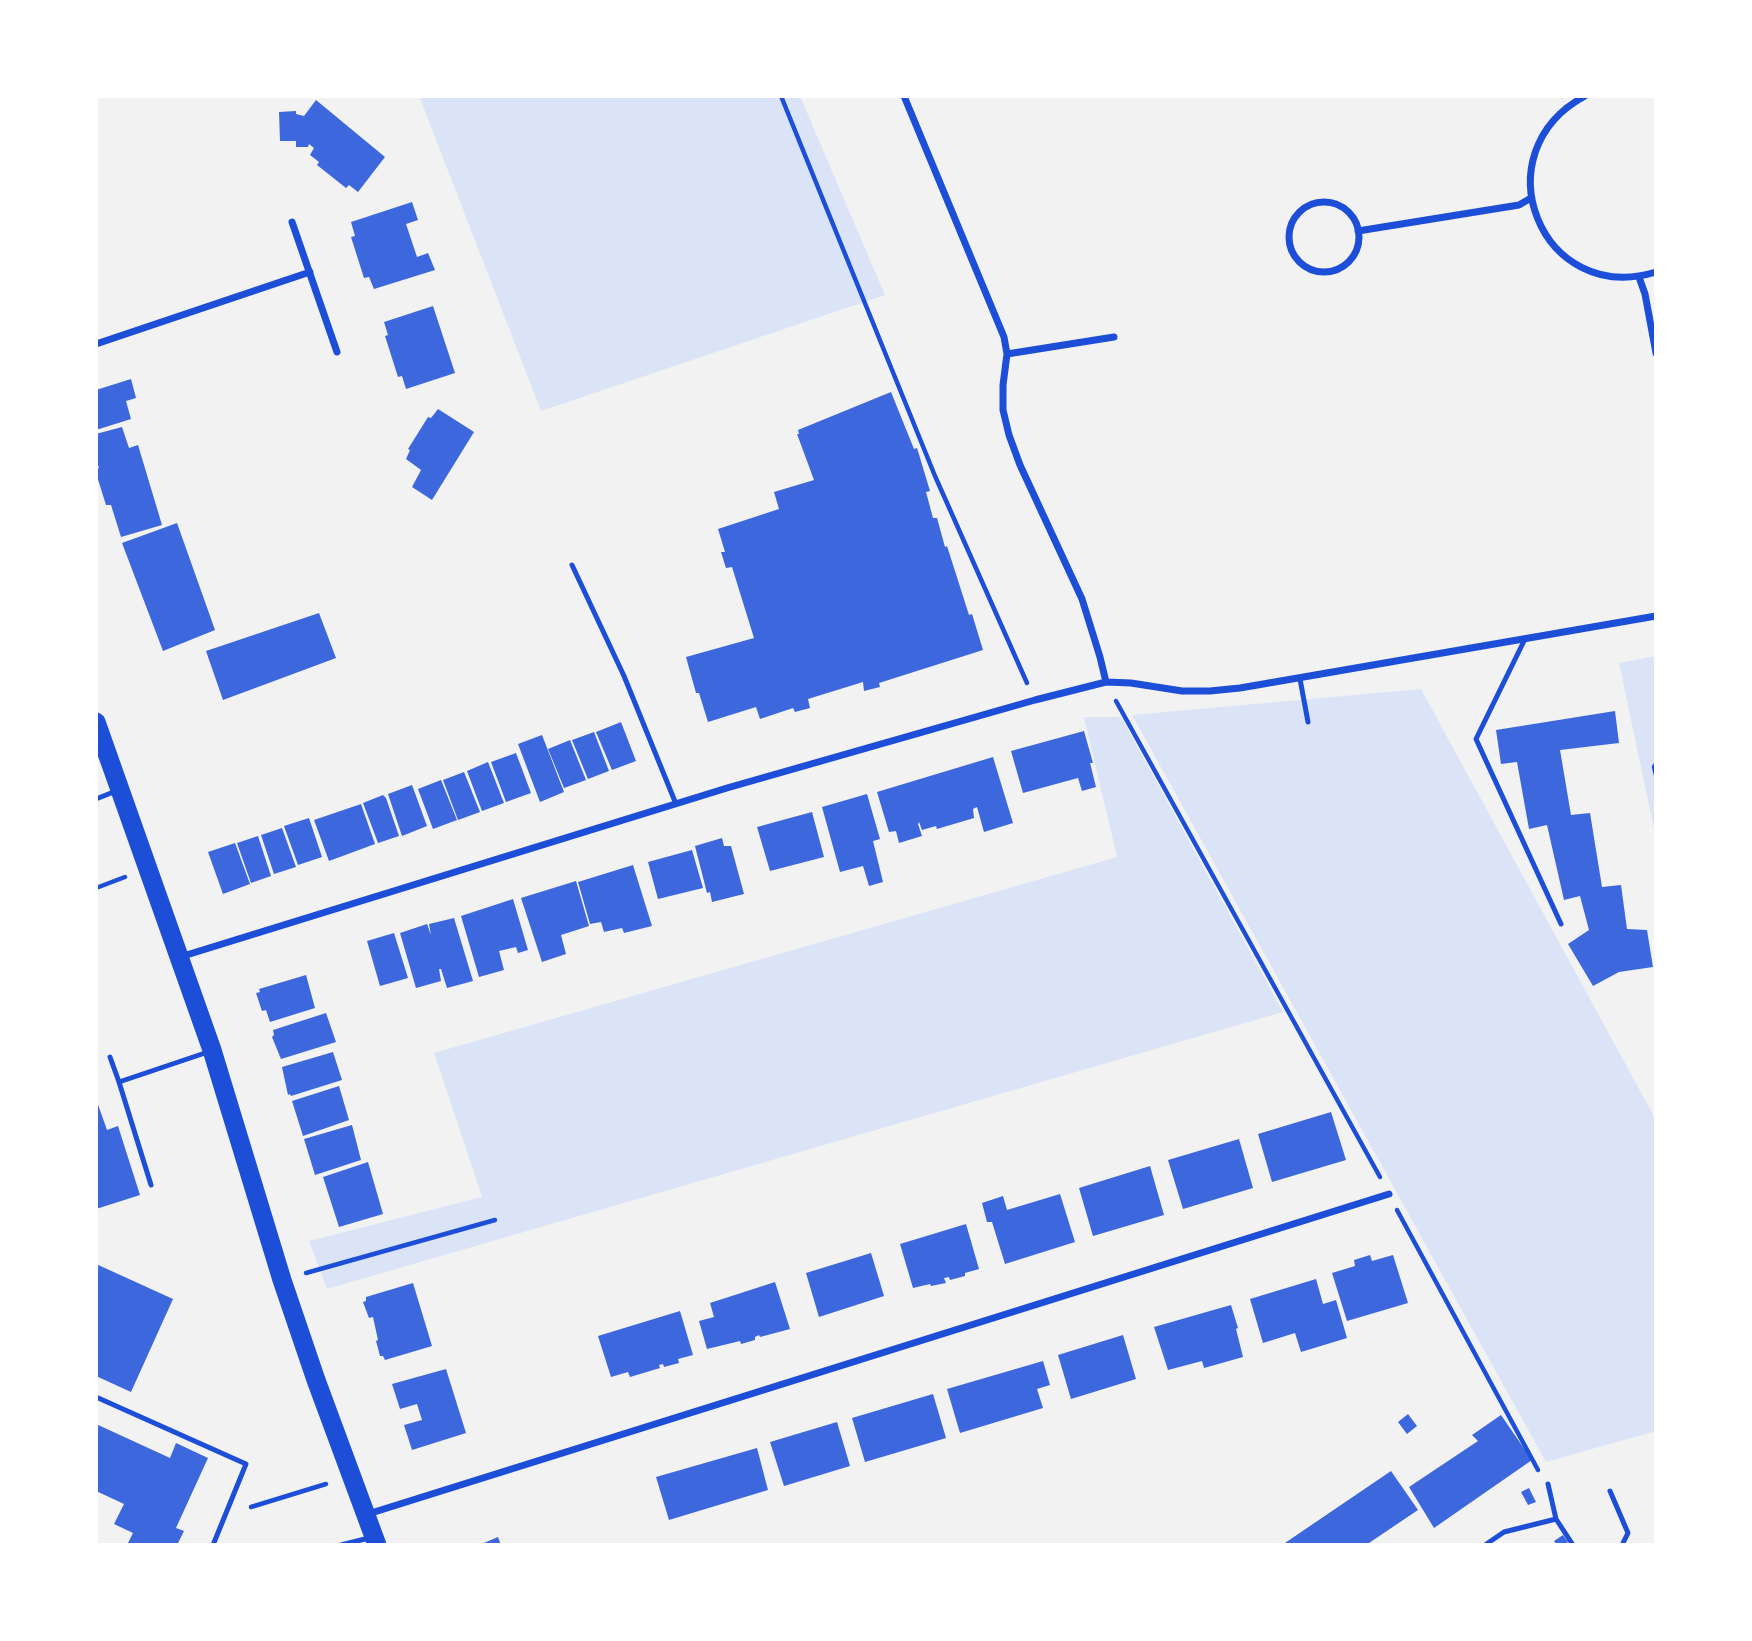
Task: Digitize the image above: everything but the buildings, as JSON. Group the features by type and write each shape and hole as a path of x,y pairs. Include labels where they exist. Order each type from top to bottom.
{"highway":[{"path":"96,722 212,1050 282,1280 316,1380 376,1541"}],"street":[{"path":"904,96 1004,337 1007,354 1003,410 1009,435 1020,465 1082,599 1106,682"},
{"path":"1586,96 1563,110 1547,128 1536,150 1530,174 1531,198 1538,222 1551,243 1569,260 1591,272 1615,278 1639,277 1656,272"},
{"path":"1359,231 1519,205 1531,198"},
{"path":"1324,201 1347,209 1355,219 1359,231 1359,242 1349,262 1329,272 1318,272 1298,262 1289,242 1293,218 1301,209 1324,201"},
{"path":"292,222 337,352"},
{"path":"96,344 310,272"},
{"path":"1639,277 1645,294 1656,353"},
{"path":"1007,354 1114,337"},
{"path":"179,957 727,788 1106,682 1182,691 1210,691 1300,679 1656,616"},
{"path":"366,1515 1389,1194"}],"lane":[{"path":"572,565 624,676 676,804"},
{"path":"1526,638 1476,739 1562,924"},
{"path":"1300,679 1308,722"},
{"path":"96,799 119,790"},
{"path":"118,1082 212,1050"},
{"path":"110,1057 151,1185"},
{"path":"96,1397 246,1464 213,1545"},
{"path":"1548,1484 1556,1519 1573,1545"},
{"path":"1610,1491 1628,1533 1622,1545"},
{"path":"1485,1545 1504,1532 1556,1519"},
{"path":"341,1545 376,1541"}],"path":[{"path":"781,96 934,476 1035,700"},
{"path":"1106,682 1389,1194 1532,1460 1548,1484"},
{"path":"1656,764 1656,775"},
{"path":"282,1280 495,1220"},
{"path":"225,1515 327,1483"}],"shaded area":[{"path":"419,96 800,96 885,295 541,411"},
{"path":"1656,656 1656,839 1619,663"},
{"path":"1421,689 1656,1120 1656,1431 1546,1462 1132,715"},
{"path":"1084,717 1121,717 1283,1012 327,1289 309,1241 482,1197 434,1053 1117,857"}]}
